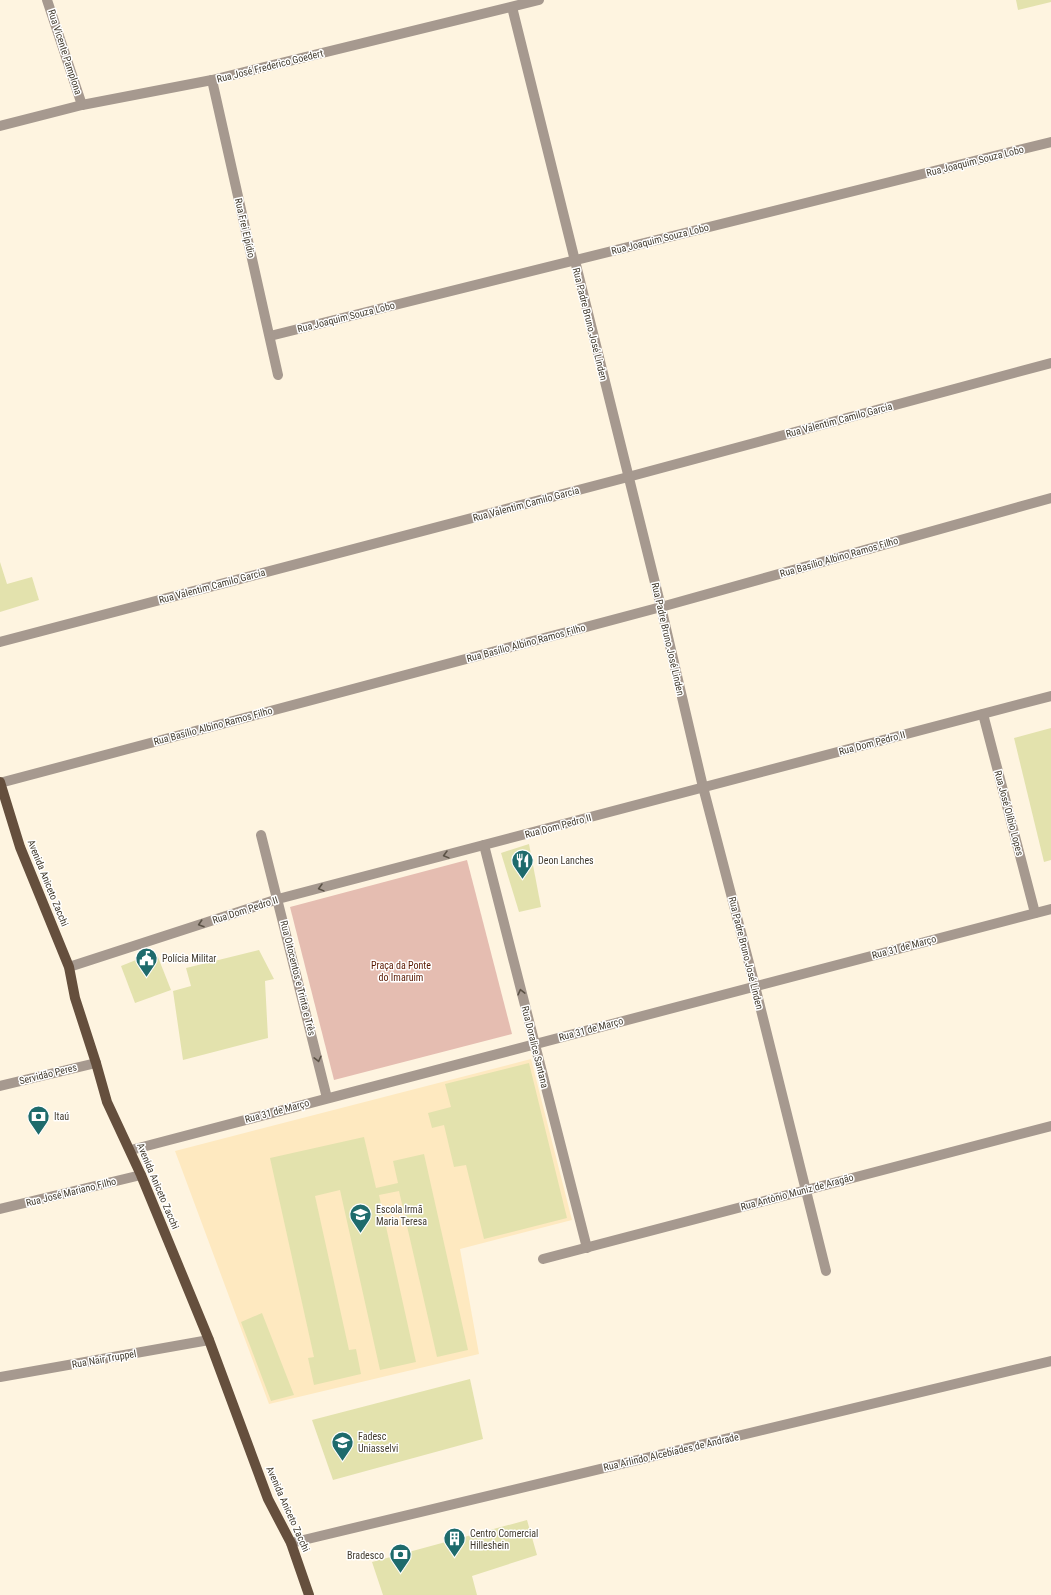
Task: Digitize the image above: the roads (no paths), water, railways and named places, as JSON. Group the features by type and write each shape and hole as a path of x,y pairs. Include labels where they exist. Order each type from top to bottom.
{"main road":[{"name":"Avenida Aniceto Zacchi","path":"0,783 20,847 69,967 74,998 96,1063 107,1102 131,1150 209,1340 268,1498 291,1543 310,1595"}],"street":[{"name":"Rua Vicente Pamplona","path":"47,0 82,105"},
{"name":"Rua José Frederico Goedert","path":"0,126 82,105 212,80 539,0"},
{"name":"Rua Padre Bruno José Linden","path":"512,7 661,607 703,788 755,986 826,1270"},
{"name":"Rua Frei Elpídio","path":"212,80 278,375"},
{"name":"Rua Joaquim Souza Lobo","path":"270,336 1051,142"},
{"name":"Rua Valentim Camilo Garcia","path":"0,642 628,477 1051,363"},
{"name":"Rua Basílio Albino Ramos Filho","path":"0,783 661,607 1051,498"},
{"name":"Rua Dom Pedro II","path":"69,967 278,899 1051,696"},
{"name":"Rua José Olíbio Lopes","path":"983,714 1035,913"},
{"name":"Rua Oitocentos e Trinta e Três","path":"261,835 327,1098"},
{"name":"Rua Doralice Santana","path":"484,845 586,1248"},
{"name":"Rua 31 de Março","path":"131,1150 1051,909"},
{"name":"Servidão Peres","path":"0,1086 96,1063"},
{"name":"Rua Antônio Muniz de Aragão","path":"543,1259 1051,1126"},
{"name":"Rua José Mariano Filho","path":"0,1209 141,1175"},
{"name":"Rua Nair Truppel","path":"0,1377 209,1340"},
{"name":"Rua Arlindo Alcebíades de Andrade","path":"291,1543 1051,1361"}],"place":[{"name":"Deon Lanches","path":"522,880"},
{"name":"Polícia Militar","path":"146,978"},
{"name":"Itaú","path":"38,1136"},
{"name":"Escola Irmã Maria Teresa","path":"361,1234"},
{"name":"Fadesc Uniasselvi","path":"342,1462"},
{"name":"Centro Comercial Hilleshein","path":"455,1558"},
{"name":"Bradesco","path":"400,1574"}],"park label":[{"name":"Praça da Ponte do Imaruim","path":"401,970"}]}
